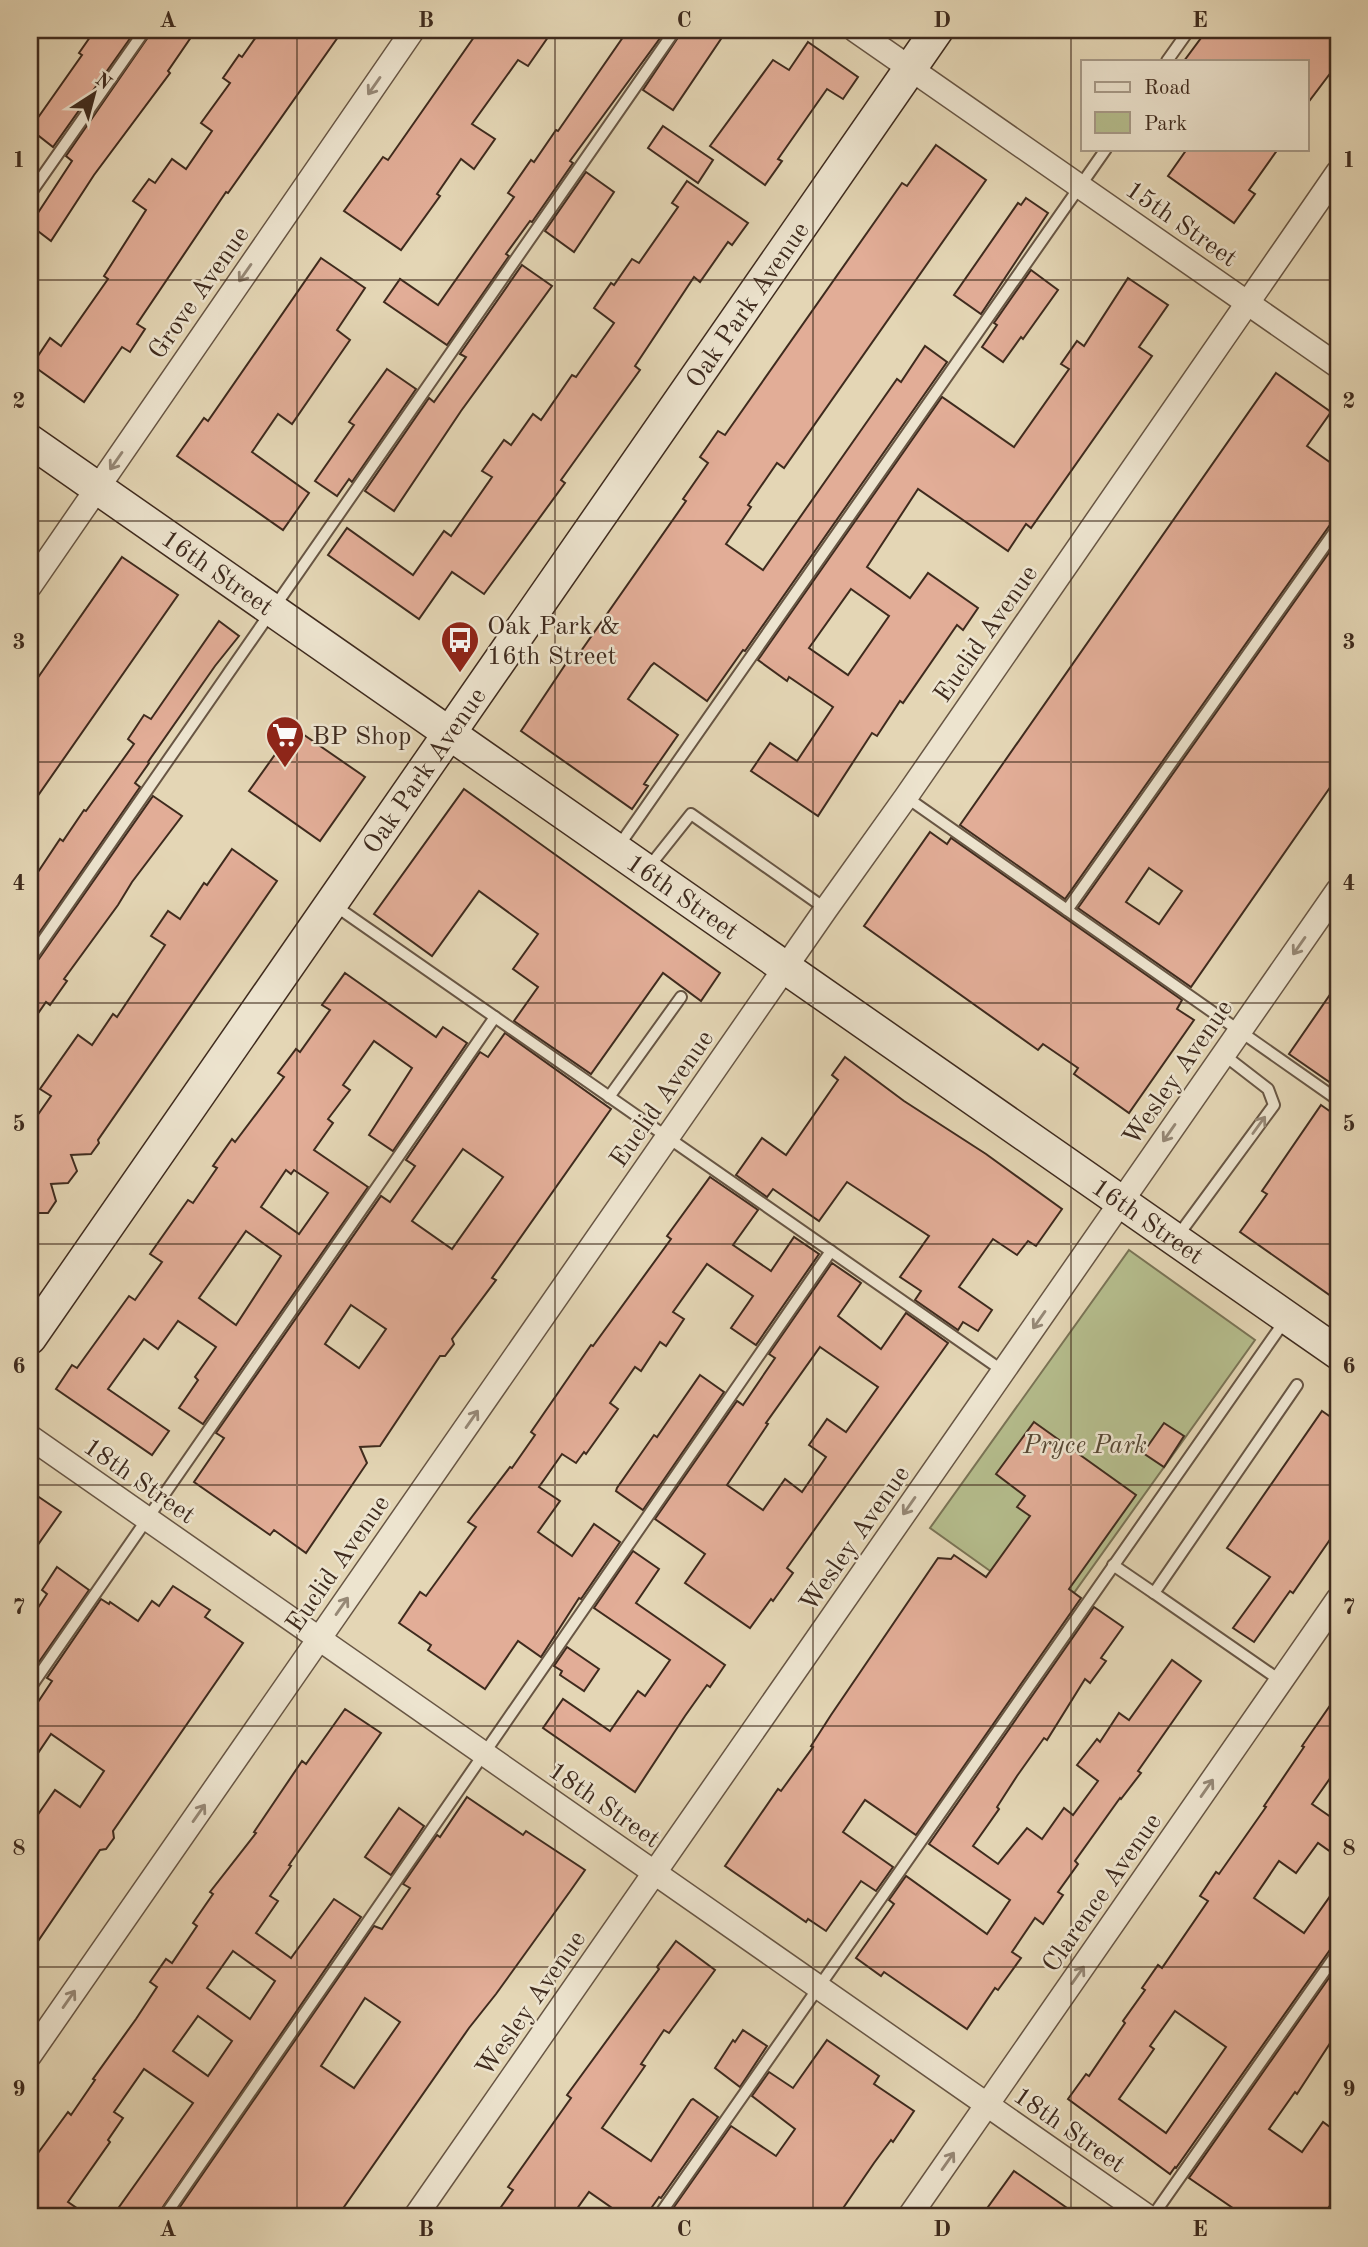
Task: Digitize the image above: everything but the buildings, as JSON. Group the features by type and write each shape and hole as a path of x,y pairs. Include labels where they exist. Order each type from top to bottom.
{"street":[{"name":"Grove Avenue","path":"30,586 412,30"},
{"name":"15th Street","path":"855,30 1338,366"},
{"name":"Oak Park Avenue","path":"30,1338 937,30"},
{"name":"Euclid Avenue","path":"30,2056 1338,172"},
{"name":"16th Street","path":"30,440 1338,1353"},
{"name":"Wesley Avenue","path":"415,2217 1338,890"},
{"name":"18th Street","path":"30,1437 1150,2217"},
{"name":"Clarence Avenue","path":"909,2217 1338,1599"}],"lane":[{"path":"30,194 145,30"},
{"path":"30,959 675,30"},
{"path":"1168,60 1189,30"},
{"path":"617,849 1105,150"},
{"path":"1067,910 1338,527"},
{"path":"906,797 1338,1100"},
{"path":"647,871 691,814 826,909"},
{"path":"331,903 1003,1371"},
{"path":"609,1097 681,997"},
{"path":"30,1688 495,1017"},
{"path":"1175,1239 1274,1105 1268,1088 1224,1055"},
{"path":"164,2217 831,1251"},
{"path":"658,2217 1287,1317"},
{"path":"1154,1593 1297,1385"},
{"path":"1113,1565 1281,1681"},
{"path":"1150,2217 1338,1952"}],"green space":[{"name":"Pryce Park","path":"1129,1250 1255,1340 1056,1618 930,1528"}],"place":[{"name":"Oak Park & 16th Street","path":"460,674"},
{"name":"BP Shop","path":"285,769"}]}
